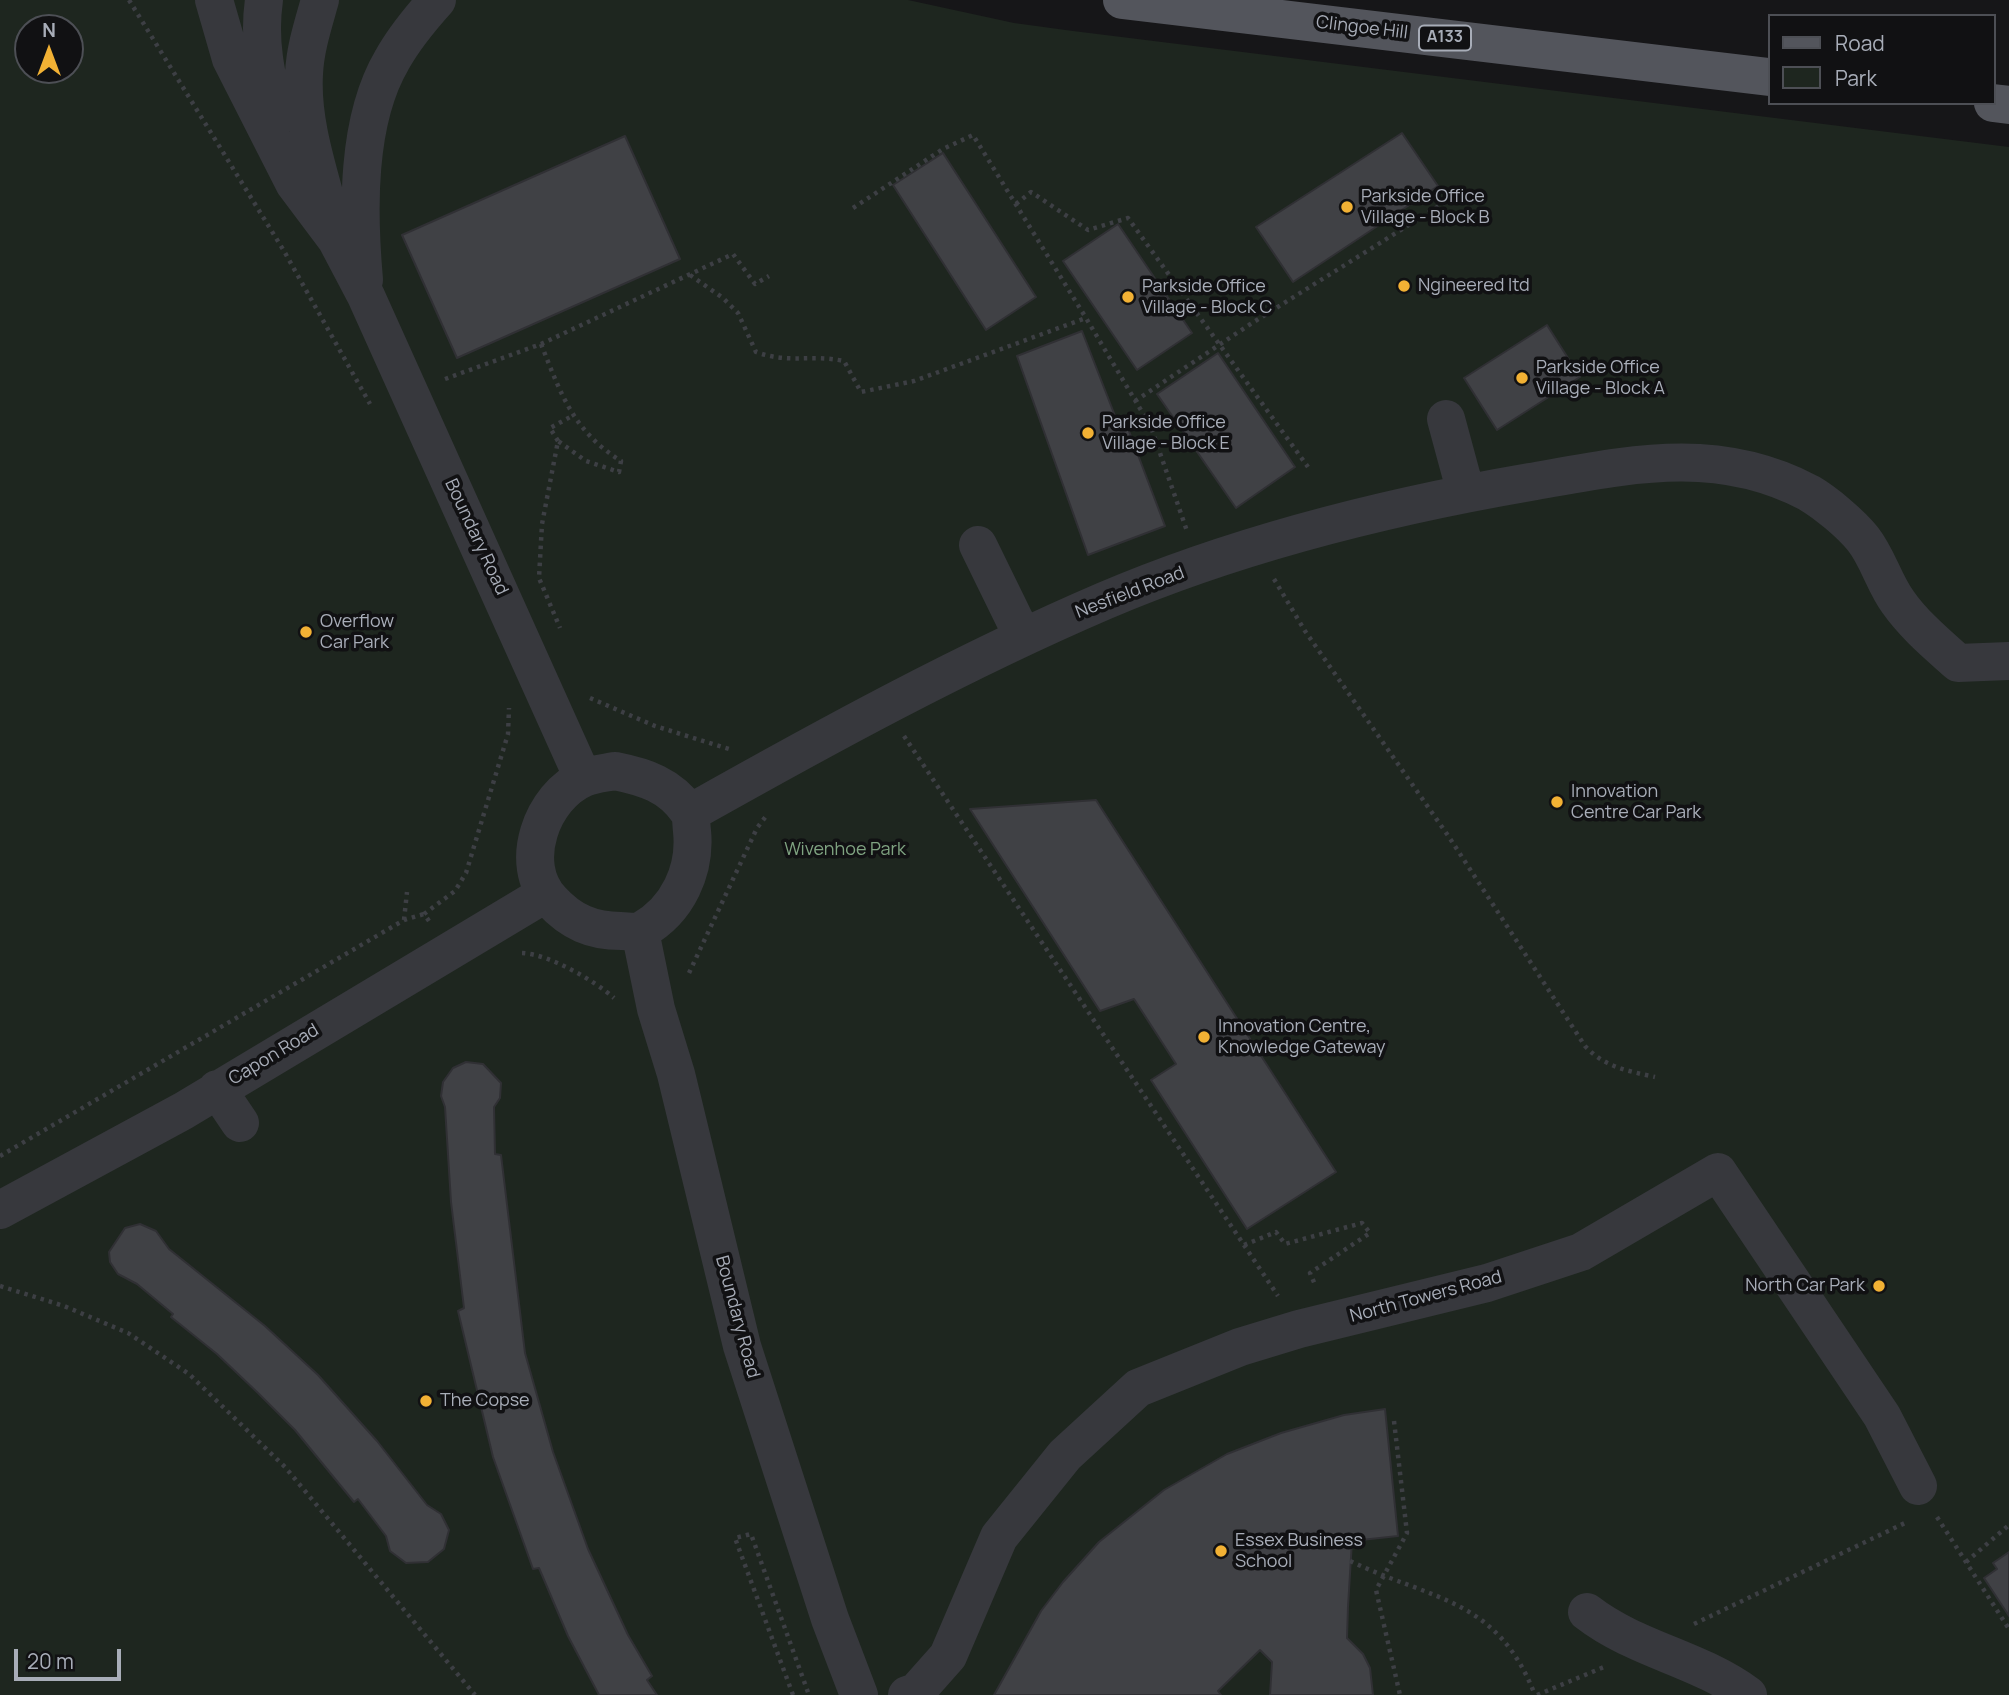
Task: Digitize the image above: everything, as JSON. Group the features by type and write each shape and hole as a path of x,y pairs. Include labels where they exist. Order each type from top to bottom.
{"main road":[{"name":"Clingoe Hill","path":"1122,0 1768,77"}],"street":[{"name":"Boundary Road","path":"215,0 231,58 294,183 336,239 366,296 536,668 583,778"},
{"name":"Boundary Road","path":"264,0 260,30 266,75 294,183"},
{"name":"Boundary Road","path":"320,0 308,44 303,93 306,117 336,239"},
{"name":"Boundary Road","path":"366,296 360,190 376,97 390,62 415,25 437,0"},
{"path":"1446,419 1466,493"},
{"name":"Nesfield Road","path":"690,813 777,764 1023,638 1107,600 1196,567 1343,520 1466,493 1606,469 1701,461 1758,471 1812,495 1863,539 1898,602 1924,633 1958,663 2009,661"},
{"path":"978,545 1023,638"},
{"path":"615,771 641,776 668,789 690,813 694,846 687,880 667,910 640,931 607,931 583,926 559,909 545,894 537,870 536,840 551,804 583,778 615,771"},
{"name":"Capon Road","path":"0,1210 217,1089 545,894"},
{"name":"Boundary Road","path":"640,931 656,1009 676,1074 742,1346 830,1619 859,1695"},
{"path":"217,1089 240,1123"},
{"name":"North Towers Road","path":"908,1695 916,1692 948,1656 999,1537 1065,1455 1138,1388 1240,1347 1299,1329 1488,1283 1581,1252 1718,1172 1882,1416 1913,1504"},
{"path":"1587,1612 1611,1631 1646,1647 1708,1668 1748,1695"}],"path":[{"path":"129,0 284,251 371,406"},
{"path":"853,208 943,149 973,135 1151,427 1193,548 1196,567"},
{"path":"1016,204 1031,192 1088,230 1128,219 1308,467"},
{"path":"1135,401 1219,344 1455,196"},
{"path":"437,382 541,344 733,254 755,284 769,276"},
{"path":"690,275 738,313 756,352 780,360 818,356 844,360 861,392 914,382 1086,318"},
{"path":"541,344 566,408 572,415 598,447 621,461 619,472 586,461 558,440 550,428 572,415"},
{"path":"558,440 542,524 539,578 562,634"},
{"path":"1260,580 1273,577 1305,631 1449,837 1585,1046 1596,1059 1618,1068 1655,1077"},
{"path":"536,668 565,657 551,626"},
{"path":"582,688 591,699 655,726 727,748 738,748"},
{"path":"0,1156 404,920 424,914 455,891 466,873 508,734 508,706"},
{"path":"903,735 1299,1329"},
{"path":"688,974 751,840 769,813"},
{"path":"404,920 407,892"},
{"path":"424,914 451,950"},
{"path":"514,954 527,953 592,981 613,997 625,1015 656,1009"},
{"path":"1244,1245 1276,1232 1285,1244 1362,1223 1370,1233 1310,1273 1315,1287 1329,1284"},
{"path":"0,1286 64,1306 128,1333 189,1374 285,1467 475,1695"},
{"path":"1394,1421 1407,1533 1376,1590 1400,1695"},
{"path":"1350,1561 1383,1576 1459,1603 1499,1634 1523,1665 1536,1695 1646,1647 1913,1504 1966,1562 2009,1629"},
{"path":"1966,1562 2009,1525"},
{"path":"793,1695 735,1538 751,1534 810,1695"}],"green space":[{"name":"Wivenhoe Park","path":"0,0 908,0 1014,23 1073,31 2009,147 2009,1695 0,1695"}],"building":[{"name":"Parkside Office Village - Block B","path":"1402,133 1438,186 1293,282 1256,227"},
{"path":"625,136 680,259 457,358 402,235"},
{"path":"943,153 1036,297 986,330 893,185"},
{"name":"Parkside Office Village - Block C","path":"1118,224 1192,333 1137,370 1063,261"},
{"name":"Parkside Office Village - Block A","path":"1547,325 1580,377 1497,430 1464,378"},
{"name":"Parkside Office Village - Block E","path":"1082,331 1117,421 1124,418 1165,526 1088,555 1017,356"},
{"path":"1218,353 1295,467 1236,508 1157,394"},
{"name":"Innovation Centre, Knowledge Gateway","path":"1096,800 1336,1172 1247,1229 1151,1080 1176,1064 1134,999 1100,1011 970,809"},
{"path":"466,1062 483,1064 501,1083 500,1098 494,1107 495,1154 501,1155 525,1353 553,1452 588,1549 628,1635 652,1676 647,1680 657,1695 599,1695 568,1636 539,1568 533,1569 493,1457 458,1311 464,1308 451,1202 445,1107 441,1096 443,1082 453,1068"},
{"path":"140,1224 156,1231 169,1249 265,1326 318,1375 377,1441 427,1505 441,1514 449,1530 444,1549 428,1562 406,1563 390,1551 386,1536 358,1499 354,1502 295,1430 217,1354 171,1317 173,1314 137,1284 118,1274 110,1262 109,1252 125,1228"},
{"name":"Essex Business School","path":"1385,1409 1398,1536 1352,1541 1348,1607 1347,1638 1363,1654 1370,1668 1373,1695 1270,1695 1272,1662 1260,1650 1218,1691 1221,1695 994,1695 1041,1611 1063,1582 1099,1542 1164,1490 1227,1454 1281,1433 1344,1415"},
{"path":"2009,1552 2009,1616 1984,1578 1997,1569 1993,1563"}],"place":[{"name":"Parkside Office Village - Block B","path":"1347,207"},
{"name":"Ngineered ltd","path":"1404,286"},
{"name":"Parkside Office Village - Block C","path":"1128,297"},
{"name":"Parkside Office Village - Block A","path":"1522,378"},
{"name":"Parkside Office Village - Block E","path":"1088,433"},
{"name":"Overflow Car Park","path":"306,632"},
{"name":"Innovation Centre Car Park","path":"1557,802"},
{"name":"Innovation Centre, Knowledge Gateway","path":"1204,1037"},
{"name":"North Car Park","path":"1879,1286"},
{"name":"The Copse","path":"426,1401"},
{"name":"Essex Business School","path":"1221,1551"}]}
